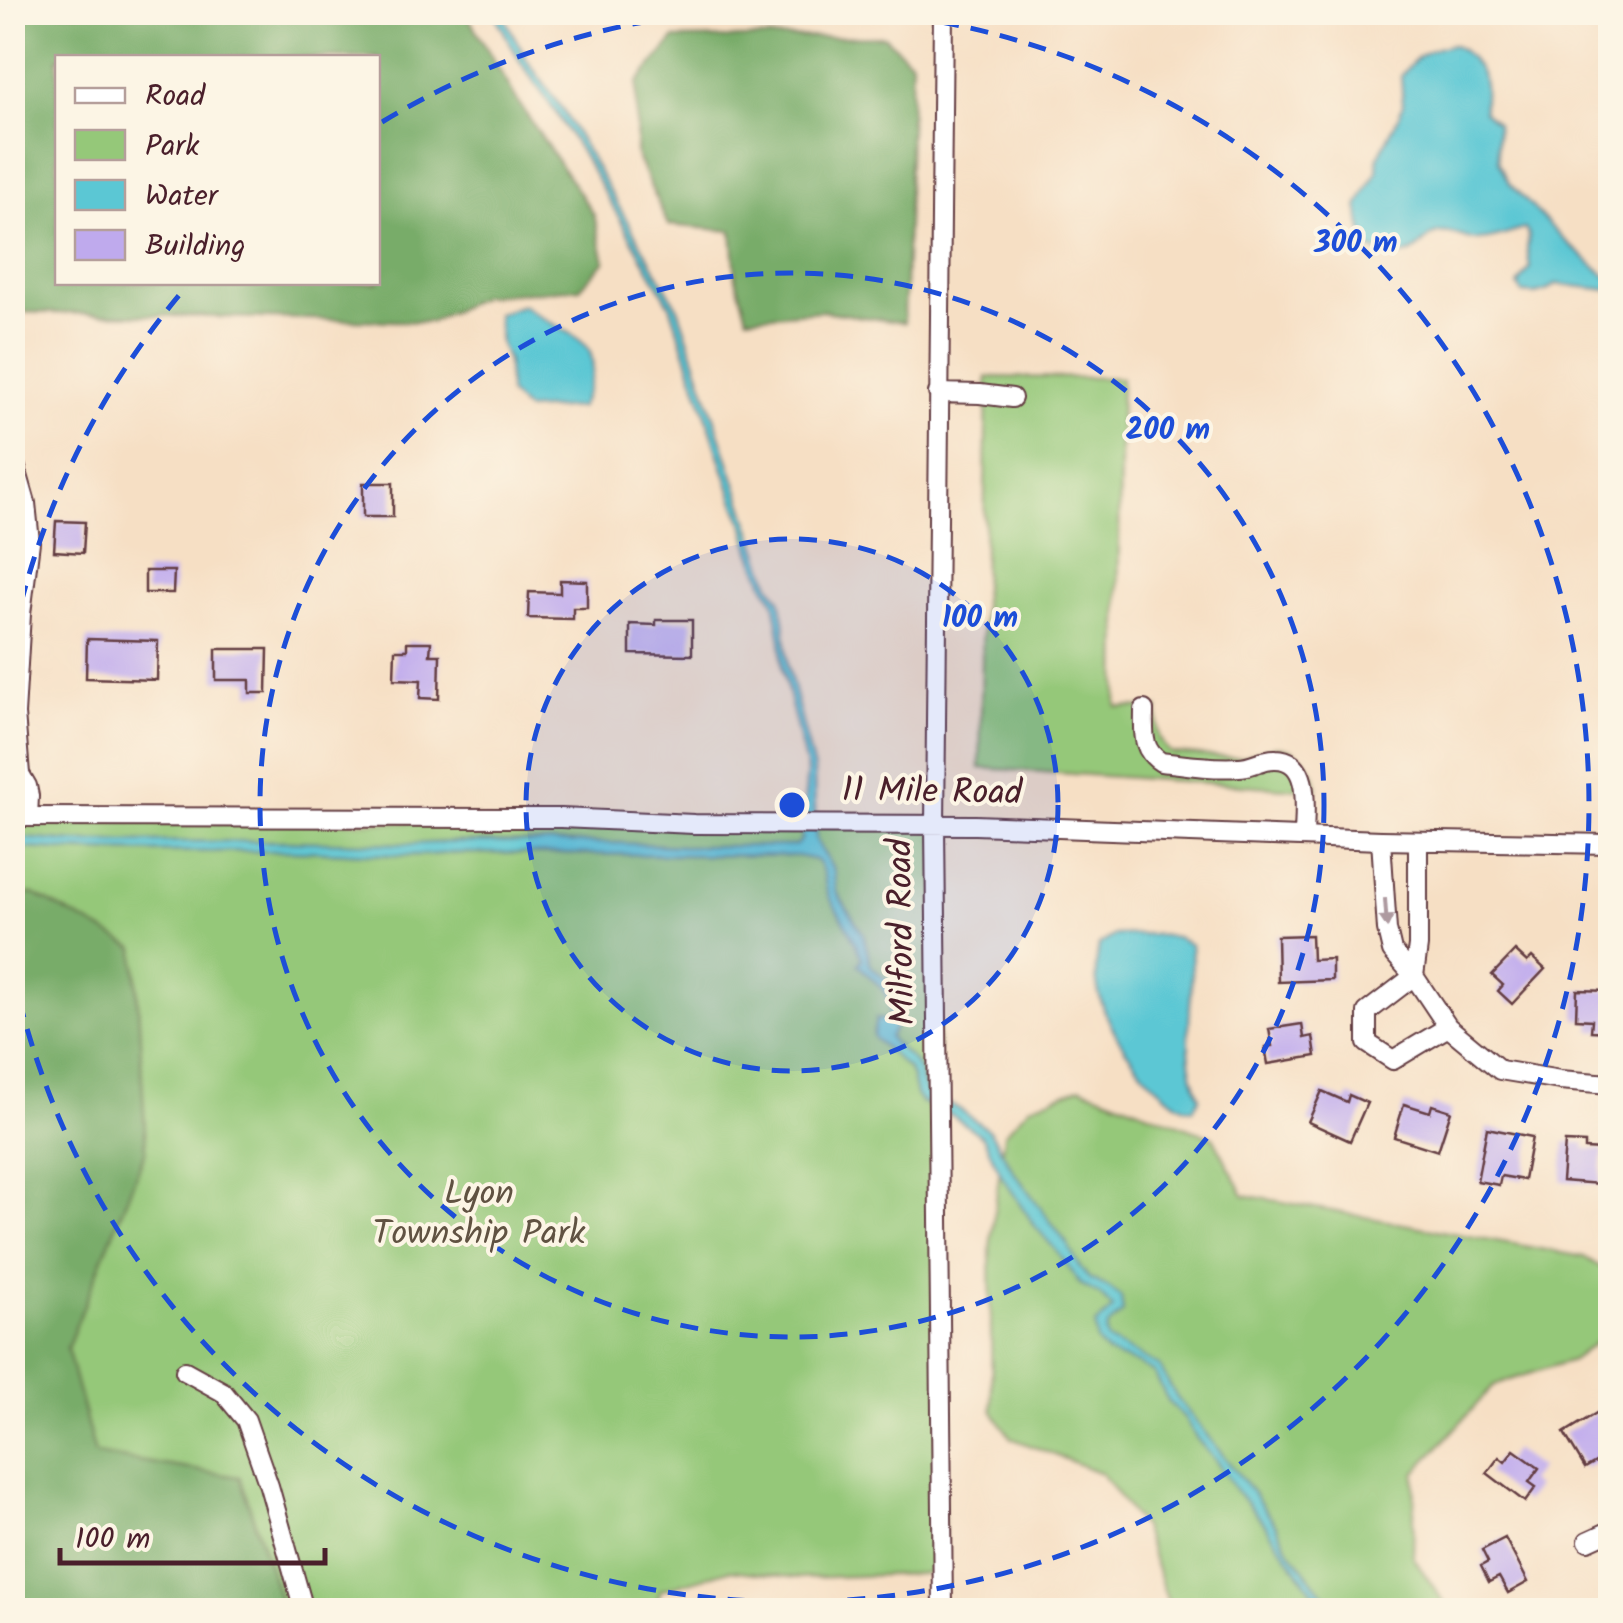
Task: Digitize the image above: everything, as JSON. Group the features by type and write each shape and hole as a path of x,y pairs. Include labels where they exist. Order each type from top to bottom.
{"street":[{"name":"Milford Road","path":"943,12 935,825 946,1609"},
{"path":"938,393 1012,398"},
{"path":"12,454 26,502 30,542 15,714 20,774 29,796 20,817"},
{"path":"1144,710 1146,749 1161,762 1238,768 1273,758 1294,766 1304,784 1304,837"},
{"name":"11 Mile Road","path":"20,817 560,818 1610,844"},
{"path":"1381,840 1392,951 1448,1027 1500,1070 1610,1084"},
{"path":"1418,841 1418,946 1414,976 1367,1012 1367,1042 1392,1060 1448,1027"},
{"path":"184,1371 223,1392 246,1420 304,1610"},
{"path":"1588,1541 1610,1531"}],"green space":[{"path":"13,12 466,13 520,105 594,215 605,261 580,288 482,296 431,322 13,312"},
{"path":"884,36 912,62 904,323 822,311 747,317 736,278 732,231 668,225 636,155 637,83 674,39"},
{"path":"987,377 1121,378 1117,707 1158,708 1160,739 1172,753 1234,757 1272,747 1290,749 1309,765 1317,790 980,768"},
{"name":"Lyon Township Park","path":"12,820 935,825 944,1573 799,1578 729,1570 661,1590 654,1610 13,1610"},
{"path":"12,894 34,894 135,948 146,1150 67,1348 95,1454 240,1477 283,1610 13,1610"},
{"path":"1081,1087 1213,1137 1244,1195 1584,1257 1610,1273 1610,1332 1572,1360 1494,1385 1415,1473 1413,1557 1449,1610 1173,1610 1142,1527 1101,1473 1011,1438 992,1410 990,1248 1004,1134 1030,1106"}],"water":[{"path":"494,13 502,13 527,60 562,109 678,308 770,584 780,599 788,666 814,770 816,840 834,871 836,891 863,934 871,966 893,986 898,997 899,1015 889,1037 917,1066 927,1094 958,1108 990,1131 1079,1266 1090,1279 1121,1297 1123,1312 1108,1327 1108,1340 1159,1366 1177,1398 1247,1485 1287,1547 1341,1610 1326,1610 1184,1417 1170,1404 1154,1373 1108,1354 1097,1342 1095,1325 1113,1308 1080,1284 1035,1226 1003,1178 983,1137 953,1116 921,1102 908,1069 875,1039 876,1019 888,1020 889,1001 858,964 862,959 859,951 830,898 816,860 798,856 410,855 27,848 13,857 13,841 23,838 76,842 683,846 788,846 801,840 807,771 782,667 774,601 751,551 670,305"},
{"path":"1452,45 1468,56 1481,73 1484,112 1497,123 1498,161 1509,183 1563,239 1610,279 1610,290 1556,284 1535,294 1522,293 1518,285 1530,268 1529,235 1525,229 1477,240 1438,233 1412,252 1400,255 1382,253 1366,245 1358,207 1400,114 1401,76 1423,54"},
{"path":"523,305 571,334 590,352 590,383 580,407 526,410 509,395 507,361 500,344 497,314"},
{"path":"1115,935 1176,937 1191,945 1190,1060 1200,1097 1193,1109 1172,1099 1149,1079 1116,1035 1101,1001 1096,968 1099,945"}],"building":[{"path":"363,483 393,483 393,517 363,517"},
{"path":"56,521 85,522 83,553 54,551"},
{"path":"145,571 174,571 173,593 145,593"},
{"path":"560,580 587,581 587,608 573,608 573,619 528,618 529,592 560,593"},
{"path":"656,620 692,620 692,655 630,654 630,624 656,625"},
{"path":"87,639 158,641 157,680 86,678"},
{"path":"407,642 431,642 430,655 440,655 439,699 420,698 421,680 394,679 395,650 407,650"},
{"path":"216,649 268,649 267,693 250,693 250,680 216,680"},
{"path":"1311,935 1312,960 1332,959 1332,980 1278,982 1277,936"},
{"path":"1515,951 1527,962 1532,957 1545,969 1512,1004 1498,991 1503,985 1492,975"},
{"path":"1577,990 1610,991 1610,1032 1591,1031 1592,1020 1576,1019"},
{"path":"1302,1024 1304,1038 1313,1036 1316,1056 1268,1064 1265,1047 1272,1046 1269,1029"},
{"path":"1322,1091 1347,1102 1349,1095 1367,1103 1350,1141 1308,1122"},
{"path":"1404,1104 1430,1112 1432,1105 1451,1111 1438,1151 1394,1137"},
{"path":"1487,1128 1532,1137 1524,1180 1501,1176 1499,1185 1477,1181"},
{"path":"1565,1142 1585,1143 1585,1149 1603,1150 1600,1184 1562,1181"},
{"path":"1603,1409 1610,1421 1610,1445 1600,1452 1604,1457 1585,1468 1564,1433"},
{"path":"1514,1450 1539,1468 1529,1482 1536,1487 1525,1502 1487,1473 1499,1457 1505,1462"},
{"path":"1505,1538 1528,1582 1508,1593 1499,1577 1489,1582 1481,1566 1488,1562 1482,1550"}]}
